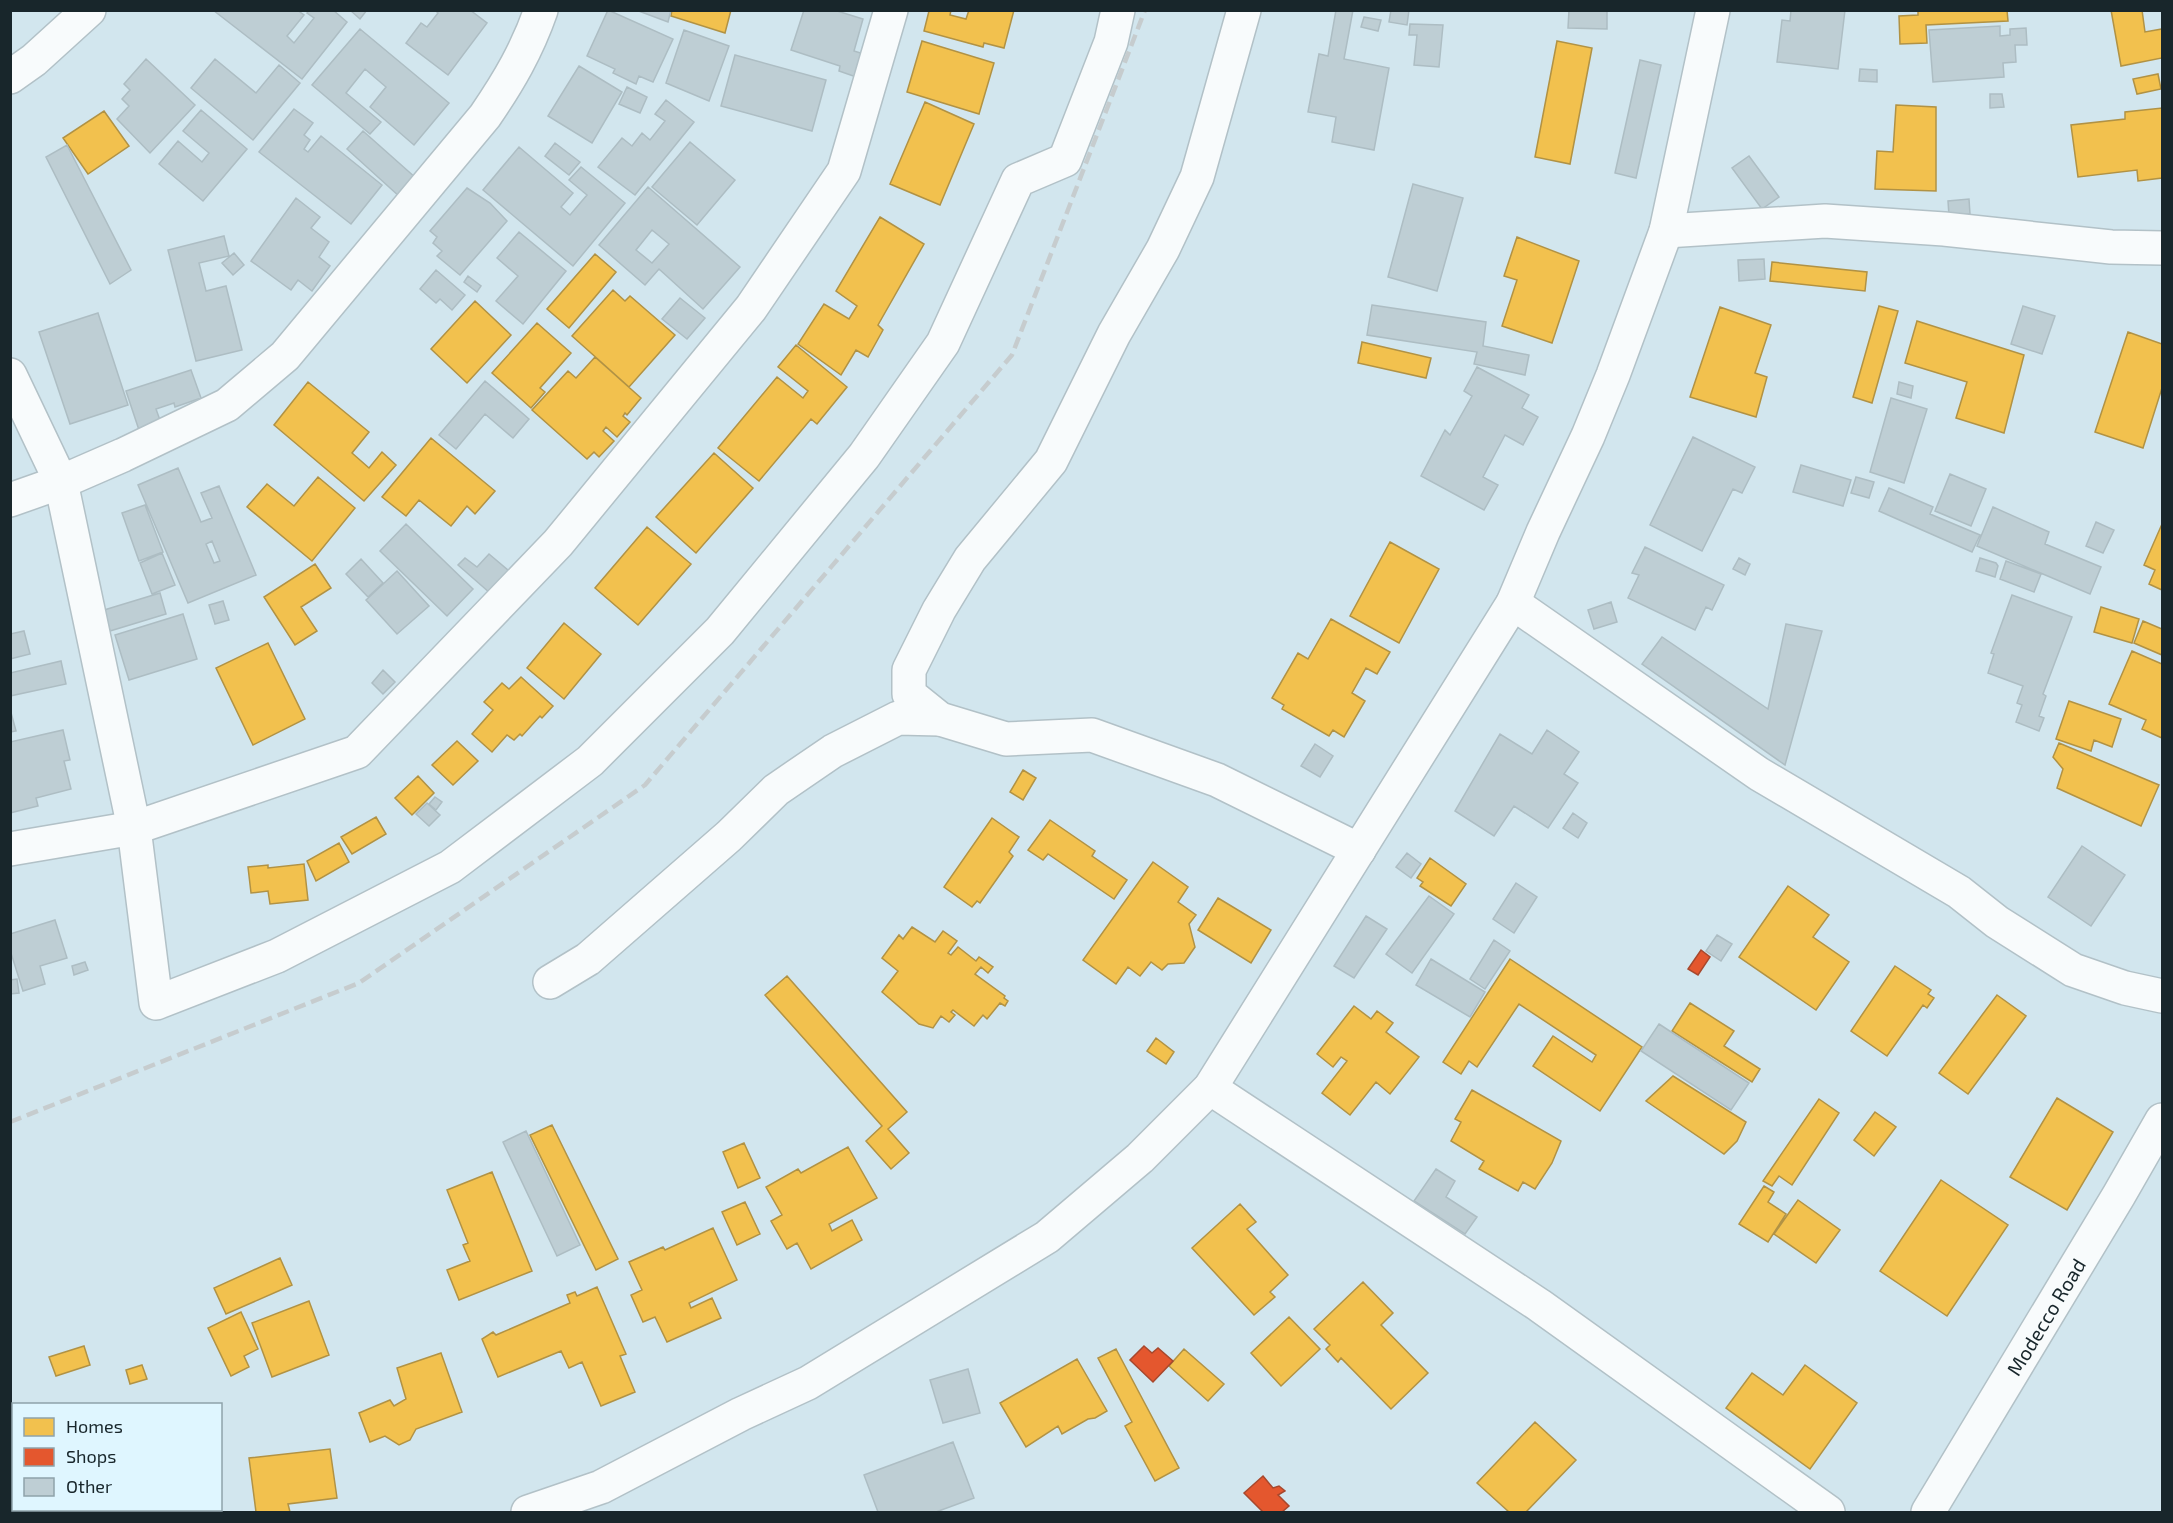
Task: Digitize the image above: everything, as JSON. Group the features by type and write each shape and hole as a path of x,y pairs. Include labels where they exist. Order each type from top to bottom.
{"street":[{"path":"10,77 34,60 89,10"},
{"path":"10,500 61,482 123,455 227,405 285,356 485,116 510,80 542,10"},
{"path":"10,849 134,828 357,752 558,543 752,308 844,171 891,10"},
{"path":"10,375 61,482 134,828 156,1003 277,956 450,867 590,761 720,632 864,456 943,344 1018,180 1065,160 1111,42 1118,10"},
{"path":"940,718 909,694 909,670 939,610 970,559 1051,461 1114,334 1163,249 1197,177 1244,10"},
{"path":"528,1512 604,1500 741,1414 808,1383 1047,1237 1140,1158 1210,1088 1513,603 1588,436 1666,231 1713,10"},
{"path":"1666,231 1825,221 1944,230 2111,247 2163,248"},
{"path":"1513,603 1759,774 1959,892 1997,922 2073,970 2115,985 2163,996"},
{"path":"550,982 588,959 729,836 776,790 833,751 898,718 940,718 1006,739 1092,735 1218,780 1359,850"},
{"path":"1210,1088 1539,1305 1827,1512"},
{"name":"Modecco Road","path":"1928,1512 2163,1120"}],"building: Homes":[{"path":"672,10 731,10 725,33 671,16"},
{"path":"926,10 951,10 950,15 966,19 969,10 1014,10 1004,48 984,43 983,47 924,31 929,11"},
{"path":"1918,10 2007,10 2008,21 1926,25 1927,43 1900,44 1899,16 1918,15"},
{"path":"2111,10 2142,10 2145,32 2162,29 2162,58 2121,66"},
{"path":"922,41 994,63 979,114 907,92"},
{"path":"1557,41 1592,48 1570,164 1535,157"},
{"path":"2158,74 2161,89 2137,94 2133,79"},
{"path":"925,102 974,124 940,205 890,184"},
{"path":"1896,105 1936,107 1936,191 1875,189 1877,151 1893,152"},
{"path":"2162,108 2162,178 2138,181 2137,170 2078,177 2071,125 2125,119 2125,112"},
{"path":"104,111 129,146 88,174 63,138"},
{"path":"880,217 924,244 878,325 883,330 868,357 856,350 841,375 798,344 824,304 849,319 857,306 836,291"},
{"path":"1517,237 1579,261 1552,343 1502,326 1517,280 1504,276"},
{"path":"595,254 616,272 569,328 547,309"},
{"path":"1772,262 1867,272 1865,291 1770,281"},
{"path":"613,290 625,301 630,296 675,335 629,387 572,336"},
{"path":"475,301 511,335 467,383 431,349"},
{"path":"1879,306 1898,311 1872,403 1853,397"},
{"path":"1720,307 1771,325 1755,373 1767,377 1756,417 1690,397"},
{"path":"1917,321 2024,355 2004,433 1956,418 1967,382 1905,363"},
{"path":"537,323 571,353 540,388 545,392 531,408 492,373"},
{"path":"2128,332 2162,344 2162,388 2143,448 2095,432"},
{"path":"1362,342 1431,358 1426,378 1358,363"},
{"path":"796,345 847,387 817,424 811,419 759,481 718,448 777,377 803,398 808,391 778,367"},
{"path":"595,357 641,398 627,415 625,413 623,416 630,422 617,437 606,427 603,431 614,441 599,457 594,452 587,459 532,410 568,371 576,378"},
{"path":"308,382 369,432 352,453 369,468 382,452 396,465 364,501 274,425"},
{"path":"431,438 495,491 475,514 467,506 451,526 419,500 406,516 382,497"},
{"path":"714,453 753,488 696,553 656,517"},
{"path":"318,477 355,508 312,561 247,507 267,484 294,506"},
{"path":"2162,524 2162,590 2149,584 2155,570 2144,565"},
{"path":"647,527 691,564 638,625 595,588"},
{"path":"1390,542 1439,569 1399,643 1350,616"},
{"path":"315,564 331,588 301,607 317,631 295,645 264,597"},
{"path":"2101,607 2139,619 2132,643 2094,632"},
{"path":"1331,619 1390,652 1377,674 1366,668 1352,693 1365,701 1344,737 1333,730 1329,736 1282,709 1284,705 1272,698 1298,653 1308,659"},
{"path":"2143,621 2162,629 2162,655 2134,643"},
{"path":"564,623 601,654 564,699 527,668"},
{"path":"268,643 305,719 253,745 216,668"},
{"path":"2132,651 2162,664 2162,738 2142,729 2146,720 2109,704"},
{"path":"521,677 553,706 542,718 540,716 522,736 520,734 514,740 507,735 492,752 472,734 493,710 484,702 502,683 509,689"},
{"path":"2069,701 2121,719 2112,747 2094,740 2091,751 2056,739"},
{"path":"457,741 478,761 453,785 432,765"},
{"path":"2059,743 2159,785 2141,826 2057,788 2063,769 2053,757"},
{"path":"1023,770 1036,778 1023,800 1010,792"},
{"path":"418,776 434,793 412,815 395,798"},
{"path":"376,817 386,834 352,854 341,837"},
{"path":"992,818 1019,837 1009,852 1013,856 980,903 977,901 972,907 944,887"},
{"path":"1050,820 1095,851 1092,856 1127,880 1114,899 1048,854 1043,860 1028,850"},
{"path":"339,843 349,862 316,881 307,861"},
{"path":"1430,858 1466,884 1451,906 1420,886 1423,882 1417,878"},
{"path":"1153,862 1188,887 1178,902 1196,915 1189,924 1195,947 1184,963 1168,964 1162,970 1151,962 1140,976 1128,967 1116,984 1083,960"},
{"path":"304,864 308,900 270,904 268,891 251,893 248,867 268,865 268,868"},
{"path":"1788,886 1829,915 1813,937 1849,962 1816,1010 1739,957"},
{"path":"1218,898 1271,930 1251,963 1198,930"},
{"path":"912,927 935,942 943,931 957,941 948,953 951,955 958,947 976,961 979,957 993,967 988,973 981,967 975,974 1005,996 1004,998 1008,1001 1005,1006 1000,1003 987,1019 983,1015 974,1026 953,1010 951,1012 955,1015 949,1022 941,1016 933,1028 919,1024 882,992 898,971 882,958 899,935 903,939"},
{"path":"1510,959 1642,1047 1600,1111 1533,1066 1553,1036 1592,1062 1596,1055 1519,1004 1477,1067 1469,1061 1461,1074 1443,1062"},
{"path":"1895,966 1931,990 1928,994 1934,998 1927,1008 1923,1005 1887,1056 1851,1031"},
{"path":"787,976 907,1112 888,1129 909,1153 891,1169 866,1141 882,1126 765,995"},
{"path":"1997,995 2026,1016 1968,1094 1939,1073"},
{"path":"1690,1003 1734,1031 1724,1046 1760,1069 1752,1082 1672,1031"},
{"path":"1354,1006 1371,1019 1377,1011 1393,1023 1386,1032 1419,1057 1390,1094 1376,1082 1350,1115 1322,1093 1347,1061 1341,1057 1333,1067 1317,1054"},
{"path":"1156,1038 1174,1052 1166,1064 1147,1051"},
{"path":"1673,1076 1746,1122 1737,1141 1724,1154 1646,1101"},
{"path":"1472,1090 1561,1141 1552,1163 1535,1189 1523,1182 1518,1191 1479,1169 1484,1161 1451,1141 1461,1122 1455,1119"},
{"path":"2057,1098 2113,1132 2067,1210 2010,1177"},
{"path":"1819,1099 1839,1113 1792,1185 1779,1176 1772,1186 1763,1181"},
{"path":"1875,1112 1896,1127 1874,1156 1854,1140"},
{"path":"552,1125 618,1259 596,1270 530,1135"},
{"path":"744,1143 760,1178 738,1188 723,1152"},
{"path":"848,1147 877,1198 829,1224 832,1231 852,1220 862,1240 811,1269 797,1243 787,1249 771,1221 782,1215 766,1187 798,1169 801,1173"},
{"path":"492,1172 532,1271 459,1300 447,1270 470,1261 463,1245 468,1243 447,1190"},
{"path":"1941,1180 2008,1225 1947,1316 1880,1271"},
{"path":"1764,1186 1774,1192 1768,1202 1786,1214 1768,1242 1739,1224"},
{"path":"1798,1200 1840,1230 1816,1263 1774,1234"},
{"path":"745,1202 760,1234 737,1245 722,1212"},
{"path":"1240,1204 1256,1222 1247,1229 1288,1275 1270,1292 1275,1297 1254,1315 1192,1248"},
{"path":"713,1228 737,1280 689,1303 691,1308 712,1298 721,1318 667,1342 655,1317 643,1322 631,1295 642,1290 629,1262 663,1247 665,1250"},
{"path":"280,1258 292,1285 226,1314 214,1288"},
{"path":"1363,1282 1393,1313 1381,1325 1428,1373 1391,1409 1341,1358 1338,1362 1326,1349 1330,1345 1314,1329"},
{"path":"597,1287 626,1354 620,1356 635,1392 601,1406 582,1362 569,1368 561,1351 498,1377 482,1339 493,1332 496,1335 570,1303 567,1295 575,1292 577,1296"},
{"path":"309,1301 329,1355 272,1377 252,1323"},
{"path":"241,1312 258,1349 244,1356 249,1367 231,1376 208,1328"},
{"path":"1289,1317 1320,1349 1281,1386 1251,1353"},
{"path":"84,1346 90,1365 56,1376 49,1357"},
{"path":"1116,1349 1179,1468 1155,1481 1125,1426 1132,1422 1098,1358"},
{"path":"1184,1349 1224,1384 1208,1401 1169,1366"},
{"path":"441,1353 462,1412 416,1429 410,1440 399,1445 385,1436 370,1442 359,1413 390,1400 394,1406 406,1399 397,1368"},
{"path":"1077,1359 1107,1411 1062,1434 1058,1426 1026,1447 1000,1403"},
{"path":"142,1365 147,1379 130,1384 126,1370"},
{"path":"1805,1365 1857,1403 1810,1469 1726,1408 1752,1373 1783,1395"},
{"path":"1535,1422 1576,1460 1526,1512 1509,1512 1477,1483"},
{"path":"330,1449 337,1498 288,1504 290,1512 256,1512 249,1458"},
{"path":"66,1511 178,1511 178,1512"}],"building: Shops":[{"path":"1701,950 1710,957 1698,975 1688,969"},
{"path":"1144,1346 1152,1353 1158,1348 1173,1361 1153,1382 1130,1360"},
{"path":"1263,1476 1273,1488 1279,1486 1285,1491 1278,1495 1289,1506 1282,1512 1263,1512 1244,1493"}],"building: Other":[{"path":"213,10 297,10 304,15 287,36 294,43 314,18 307,13 309,10 333,10 347,22 302,79"},
{"path":"350,10 367,10 360,19"},
{"path":"435,10 470,10 487,23 448,75 406,43 421,23 427,27 438,13"},
{"path":"608,10 673,39 653,82 639,76 636,84 613,73 615,69 587,56"},
{"path":"636,10 671,10 668,22"},
{"path":"804,10 834,10 863,19 854,51 870,56 862,79 839,71 840,66 791,50"},
{"path":"1336,10 1353,10 1344,59 1389,68 1374,150 1332,142 1336,117 1308,112 1319,54 1328,56"},
{"path":"1391,10 1409,10 1407,25 1389,22"},
{"path":"1569,10 1607,10 1607,29 1568,28"},
{"path":"1791,10 1845,10 1838,69 1777,62 1782,20 1790,21"},
{"path":"1364,17 1381,20 1378,31 1361,27"},
{"path":"1410,24 1443,25 1439,67 1414,65 1417,35 1409,35"},
{"path":"2000,26 2000,36 2010,35 2010,29 2026,28 2027,45 2015,45 2016,62 2003,63 2004,77 1933,82 1929,30"},
{"path":"360,29 449,103 414,145 370,107 386,87 365,69 346,93 381,122 370,134 312,85"},
{"path":"684,30 729,46 709,101 666,83"},
{"path":"735,55 826,80 812,131 721,106"},
{"path":"146,59 195,105 150,153 117,119 129,106 122,99 130,90 124,84"},
{"path":"215,59 256,93 279,65 300,83 253,140 191,88"},
{"path":"1640,60 1661,65 1636,178 1615,173"},
{"path":"579,66 622,92 592,143 548,116"},
{"path":"1860,69 1877,70 1877,82 1859,81"},
{"path":"627,87 647,97 640,113 619,104"},
{"path":"1990,94 2002,94 2004,107 1990,108"},
{"path":"666,100 694,122 635,195 598,167 622,138 632,146 642,133 650,140 665,121 655,114"},
{"path":"294,109 313,123 304,135 310,140 304,149 308,152 321,136 382,185 351,224 259,152"},
{"path":"201,110 247,149 203,201 159,164 178,141 202,162 209,153 183,131"},
{"path":"363,131 417,179 400,197 347,149"},
{"path":"690,142 735,180 697,225 652,187"},
{"path":"555,143 580,162 569,175 545,156"},
{"path":"67,145 131,270 110,284 46,157"},
{"path":"519,147 573,193 561,207 570,215 587,195 569,180 581,167 625,203 573,266 483,190"},
{"path":"1749,156 1779,197 1762,209 1732,168"},
{"path":"1413,184 1463,198 1437,291 1388,277"},
{"path":"648,187 740,267 703,309 659,269 645,285 599,245","holes":["652,230 669,244 652,263 636,250"]},
{"path":"467,188 490,203 507,221 460,275 437,256 442,251 433,243 437,237 430,231"},
{"path":"296,198 320,217 311,228 329,242 319,257 330,266 312,291 298,280 291,290 251,261"},
{"path":"1969,199 1970,214 1949,216 1948,201"},
{"path":"519,232 566,271 523,324 496,301 518,276 497,258"},
{"path":"224,236 229,256 199,263 206,291 226,286 242,350 196,361 168,250"},
{"path":"234,253 244,265 233,275 222,263"},
{"path":"1764,259 1765,279 1739,281 1738,260"},
{"path":"436,270 465,295 452,310 440,299 436,303 420,289"},
{"path":"468,276 481,286 477,292 464,282"},
{"path":"680,298 705,318 687,339 662,319"},
{"path":"1372,305 1486,322 1483,346 1529,355 1525,375 1474,364 1477,352 1367,335"},
{"path":"2023,306 2055,316 2042,354 2011,344"},
{"path":"98,313 128,405 70,424 39,332"},
{"path":"1477,367 1529,395 1522,408 1538,417 1523,445 1505,435 1483,477 1498,485 1484,510 1421,476 1445,430 1450,435 1472,396 1464,391"},
{"path":"191,370 201,398 175,407 174,403 156,409 161,423 139,430 126,391"},
{"path":"485,381 529,419 513,438 485,414 456,449 439,435"},
{"path":"1899,382 1913,386 1911,398 1897,394"},
{"path":"1891,398 1927,409 1904,483 1870,472"},
{"path":"1693,437 1755,467 1742,493 1733,489 1702,551 1650,525"},
{"path":"1801,465 1851,480 1843,506 1793,492"},
{"path":"178,468 201,522 212,518 201,493 219,486 256,575 188,603 138,485","holes":["212,541 220,561 214,563 206,544"]},
{"path":"1950,474 1986,489 1971,526 1935,511"},
{"path":"1856,477 1874,482 1869,498 1851,493"},
{"path":"1889,488 1933,507 1930,514 1980,535 1972,552 1879,511"},
{"path":"145,505 163,552 139,561 122,513"},
{"path":"1993,507 2049,532 2045,544 2101,567 2090,594 1977,546"},
{"path":"2096,522 2114,530 2103,553 2086,546"},
{"path":"406,524 473,589 447,616 380,551"},
{"path":"1645,547 1724,585 1712,610 1706,607 1695,630 1628,598 1639,575 1632,573"},
{"path":"162,553 175,585 152,594 140,563"},
{"path":"489,554 509,571 490,593 458,565 465,558 477,567"},
{"path":"1739,558 1750,564 1745,575 1733,569"},
{"path":"1980,558 1996,563 1998,566 1995,577 1976,571"},
{"path":"361,559 383,583 368,597 346,574"},
{"path":"2006,561 2041,574 2034,592 2000,579"},
{"path":"397,571 429,606 397,634 366,600"},
{"path":"160,593 166,614 110,631 104,610"},
{"path":"2012,595 2072,617 2043,694 2046,696 2039,716 2044,718 2039,731 2016,722 2022,705 2017,703 2023,686 1988,673 1994,654 1991,653"},
{"path":"223,601 229,620 215,624 209,605"},
{"path":"1611,602 1617,622 1594,629 1588,610"},
{"path":"183,614 197,659 129,680 115,635"},
{"path":"1786,624 1822,631 1785,765 1642,664 1662,637 1768,709"},
{"path":"24,631 30,654 10,659 10,634"},
{"path":"61,661 66,684 10,696 10,673"},
{"path":"383,670 395,682 383,694 372,683"},
{"path":"10,709 16,731 10,732"},
{"path":"63,730 70,760 64,761 71,789 36,798 38,806 10,813 10,742"},
{"path":"1547,730 1579,752 1564,774 1578,783 1548,828 1514,806 1494,836 1455,811 1500,734 1532,754"},
{"path":"1315,744 1333,756 1320,777 1301,766"},
{"path":"435,797 442,802 436,810 429,804"},
{"path":"427,803 440,815 429,826 416,814"},
{"path":"1573,813 1587,823 1578,838 1563,828"},
{"path":"2082,846 2125,875 2091,926 2048,897"},
{"path":"1407,853 1421,864 1411,878 1396,867"},
{"path":"1516,883 1537,897 1514,933 1493,919"},
{"path":"1429,896 1454,914 1412,973 1386,954"},
{"path":"1366,916 1387,929 1354,978 1334,966"},
{"path":"55,920 67,958 40,966 45,984 23,991 10,950 10,934"},
{"path":"1717,935 1732,944 1721,961 1706,951"},
{"path":"1494,940 1510,951 1485,989 1470,979"},
{"path":"1431,959 1485,992 1470,1017 1416,985"},
{"path":"85,962 88,970 74,975 72,966"},
{"path":"17,979 19,993 10,994 10,980"},
{"path":"1659,1024 1749,1083 1731,1110 1641,1051"},
{"path":"526,1131 580,1245 557,1256 503,1142"},
{"path":"1436,1169 1455,1181 1446,1197 1477,1217 1465,1234 1414,1201"},
{"path":"968,1369 980,1413 943,1423 930,1380"},
{"path":"953,1442 974,1498 936,1512 878,1512 864,1475"}],"railway":[{"path":"10,1122 359,983 645,785 1012,355 1145,10"}]}
